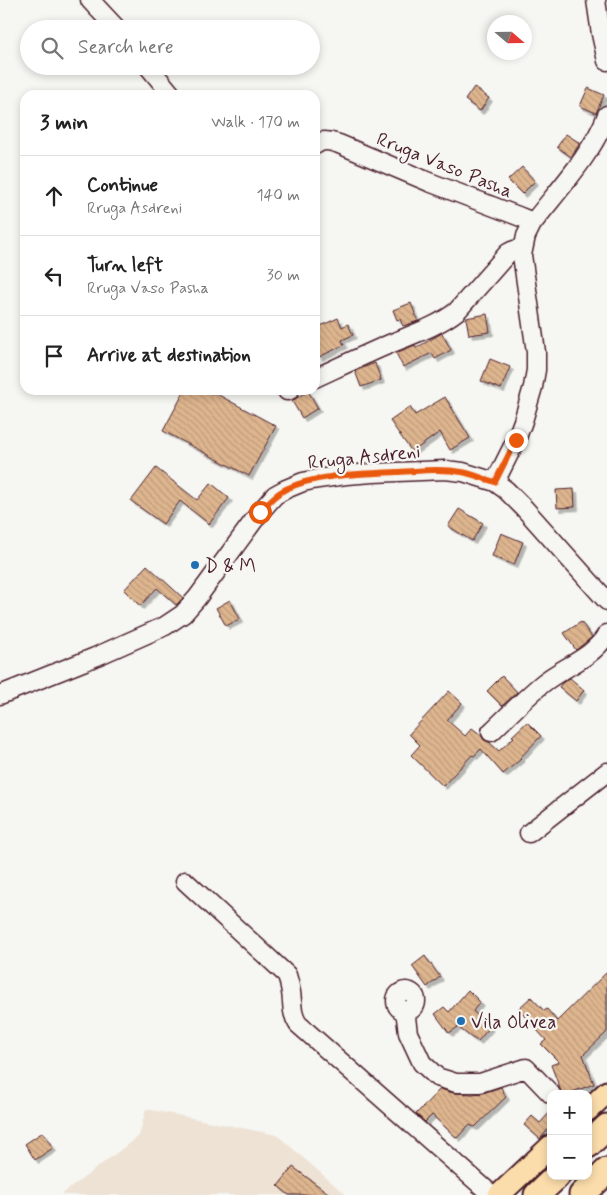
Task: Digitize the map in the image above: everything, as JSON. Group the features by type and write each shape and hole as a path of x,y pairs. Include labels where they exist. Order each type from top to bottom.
{"highway":[{"path":"592,1142 607,1127"},
{"path":"582,1195 607,1171"},
{"path":"537,1195 553,1180"}],"main road":[{"path":"592,1106 607,1092"},
{"path":"498,1195 547,1150"}],"street":[{"path":"90,0 109,20"},
{"path":"601,12 601,34 607,60"},
{"path":"155,75 168,90"},
{"path":"495,482 516,440 523,421 536,370 536,352 522,251 526,236 532,224 598,137 607,114"},
{"name":"Rruga Vaso Pasha","path":"320,142 339,144 429,182 528,220 532,224"},
{"path":"320,376 451,316 508,253 519,249 522,251"},
{"name":"Rruga Asdreni","path":"0,696 165,626 183,614 197,598 260,512 275,495 303,482 346,475 445,470 463,472 495,482 524,508 607,601"},
{"path":"491,732 543,683 586,656 596,648 607,634"},
{"path":"529,833 607,772"},
{"path":"185,881 287,975 292,994 292,1011 298,1024 492,1195"},
{"path":"405,1010 408,1033 422,1063 437,1077 456,1083 480,1083 526,1068 547,1090"}],"shaded area":[{"path":"146,1109 277,1135 346,1195 61,1195 139,1136"}],"building":[{"path":"474,87 489,98 480,111 465,100"},
{"path":"588,88 604,95 596,113 580,106"},
{"path":"566,134 580,143 571,157 557,147"},
{"path":"522,167 535,181 522,194 508,180"},
{"path":"411,303 418,321 403,326 400,319 397,320 393,310"},
{"path":"487,314 490,332 469,335 466,318"},
{"path":"338,318 342,327 348,324 353,335 342,340 344,345 320,357 320,326"},
{"path":"442,333 451,350 435,359 432,353 403,367 396,353 415,345 416,348"},
{"path":"490,359 510,367 501,389 481,381"},
{"path":"375,363 381,380 361,387 355,371"},
{"path":"182,395 219,395 276,426 249,476 163,431"},
{"path":"302,395 310,395 318,408 302,418 292,401"},
{"path":"445,397 470,438 450,450 440,432 412,452 390,421 410,407 415,415"},
{"path":"156,468 197,500 211,483 229,498 209,524 180,501 163,524 131,501"},
{"path":"574,489 575,507 557,508 556,490"},
{"path":"459,509 483,523 472,541 448,526"},
{"path":"501,533 523,542 514,565 492,556"},
{"path":"147,565 183,598 176,605 157,588 140,606 124,590"},
{"path":"230,600 240,619 226,626 216,608"},
{"path":"581,622 592,637 576,650 564,633"},
{"path":"502,676 517,692 502,706 487,691"},
{"path":"570,678 584,690 576,701 559,687"},
{"path":"449,691 462,703 447,720 465,736 472,728 499,751 527,722 541,736 521,759 503,774 481,749 474,756 472,755 443,786 411,755 420,745 409,734"},
{"path":"425,956 440,977 427,987 412,966"},
{"path":"607,972 607,1032 583,1055 594,1084 578,1090 560,1090 551,1065 559,1062 541,1044 546,1040 518,1009 531,997 544,1011 547,1009 557,1021"},
{"name":"Vila Olivea","path":"468,990 480,1002 473,1011 490,1027 478,1041 458,1027 449,1033 435,1014 444,1007 449,1012"},
{"path":"501,1087 506,1097 475,1127 469,1125 457,1138 432,1115 425,1122 416,1114 440,1089 453,1093 472,1094 483,1093"},
{"path":"547,1115 547,1131 540,1139 524,1125 532,1116 540,1123"},
{"path":"43,1132 53,1148 35,1160 25,1144"},
{"path":"293,1167 331,1195 289,1195 278,1186"}],"place":[{"name":"D & M","path":"195,565"},
{"name":"Vila Olivea","path":"461,1021"}],"route":[{"path":"260,512 275,495 286,489 303,482 346,475 445,470 463,472 495,482 516,440"}]}
